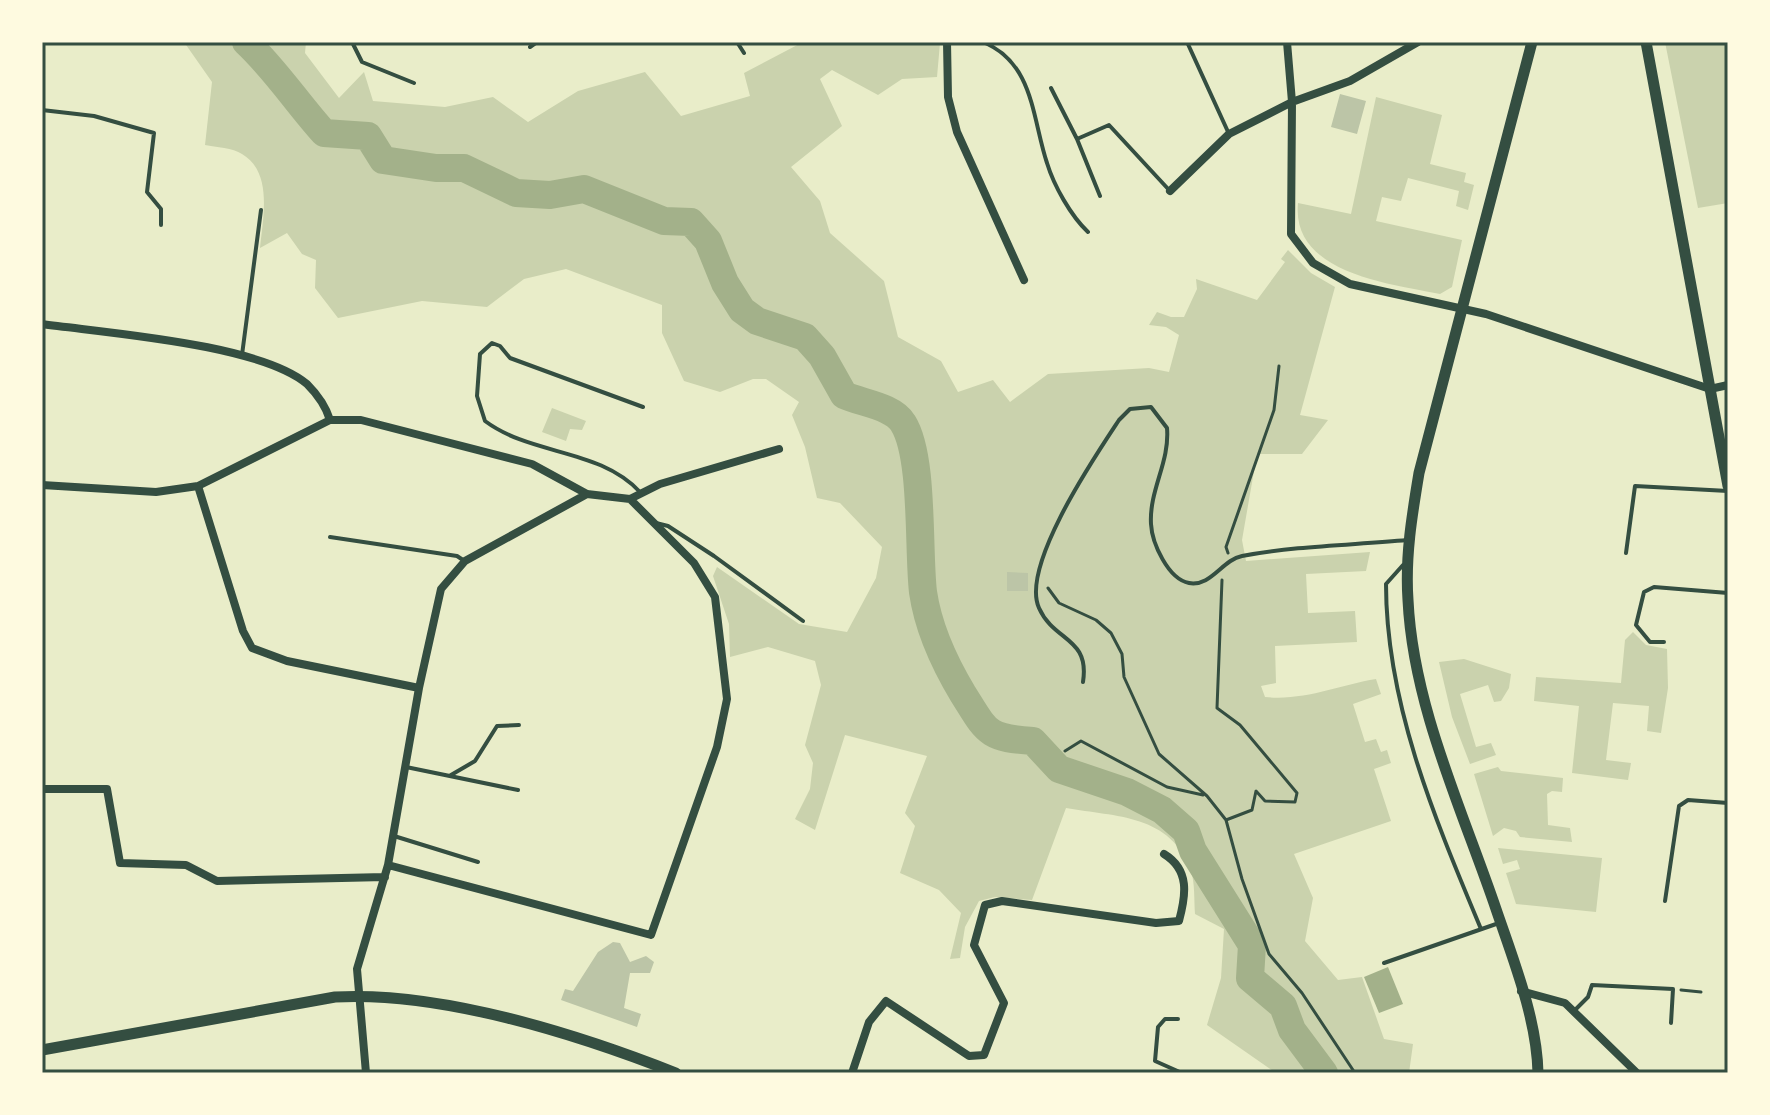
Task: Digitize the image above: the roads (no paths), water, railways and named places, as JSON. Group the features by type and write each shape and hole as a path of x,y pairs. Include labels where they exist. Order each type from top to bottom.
{"street":[{"path":"947,42 948,97 957,132 1024,280"},
{"path":"1287,42 1292,102 1289,223 1291,234 1320,269 1350,284 1461,311 1486,314 1710,389 1728,385"},
{"path":"1170,191 1229,134 1292,102 1350,81 1418,42"},
{"path":"1532,42 1419,473 1409,539 1408,599 1419,680 1521,991 1538,1073"},
{"path":"1646,42 1728,488"},
{"path":"42,324 242,355 306,383 326,408 330,420"},
{"path":"42,485 156,492 198,486 330,420 361,420 532,464 587,494 630,499 694,563 715,597 727,699 717,747 651,935 388,865"},
{"path":"630,499 640,492 779,449"},
{"path":"198,486 243,631 252,648 287,661 419,688"},
{"path":"366,1073 357,969 388,865 419,688 441,589 465,561 587,494"},
{"path":"42,789 107,789 120,863 186,865 217,881 385,877"},
{"path":"852,1073 869,1022 886,1001 904,1016 969,1056 984,1055 1004,1003 974,945 985,905 1002,901 1156,923 1179,921 1185,893 1184,875 1176,861 1164,854"},
{"path":"1521,991 1546,996 1574,1011 1637,1073"},
{"path":"42,1050 335,997 382,995 499,1016 676,1073"}],"lane":[{"path":"352,42 362,62 414,83"},
{"path":"530,47 537,42"},
{"path":"737,42 744,53"},
{"path":"983,42 1001,49 1023,75 1047,165 1078,223 1088,232"},
{"path":"1187,42 1229,134"},
{"path":"1051,88 1077,139 1100,196"},
{"path":"42,110 94,116 154,133 147,192 161,209 161,225"},
{"path":"1077,139 1109,125 1170,191"},
{"path":"242,355 261,210"},
{"path":"640,492 612,469 529,443 485,421 477,396 480,354 492,343 500,346 510,358 643,407"},
{"path":"1083,682 1086,665 1081,652 1047,622 1036,597 1049,541 1091,463 1119,420 1130,409 1143,406 1157,411 1167,428 1164,468 1154,494 1151,523 1159,551 1172,571 1192,583 1210,578 1239,556 1409,539"},
{"path":"1626,553 1635,486 1728,488"},
{"path":"654,523 668,526 714,556 803,621"},
{"path":"330,537 457,556 465,561"},
{"path":"1408,561 1386,584 1386,635 1395,687 1451,858 1481,929"},
{"path":"1664,642 1650,642 1641,636 1636,625 1644,592 1654,587 1728,593"},
{"path":"449,776 475,761 497,726 519,725"},
{"path":"406,767 518,790"},
{"path":"1665,901 1679,806 1688,800 1728,803"},
{"path":"394,836 478,862"},
{"path":"1384,963 1500,922"},
{"path":"1574,1011 1588,997 1592,985 1673,989 1671,1023"},
{"path":"1178,1019 1165,1019 1158,1027 1155,1061 1182,1073"}],"waterway":[{"path":"246,42 324,133 368,136 383,160 436,168 464,168 516,193 550,195 584,189 664,221 691,222 708,241 725,283 742,310 757,321 805,337 822,356 844,395 898,417 910,438 914,457 923,592 929,618 950,670 977,717 997,735 1033,741 1059,769 1127,792 1162,810 1186,831 1193,851 1252,945 1250,978 1283,1006 1292,1030 1324,1073"}]}
